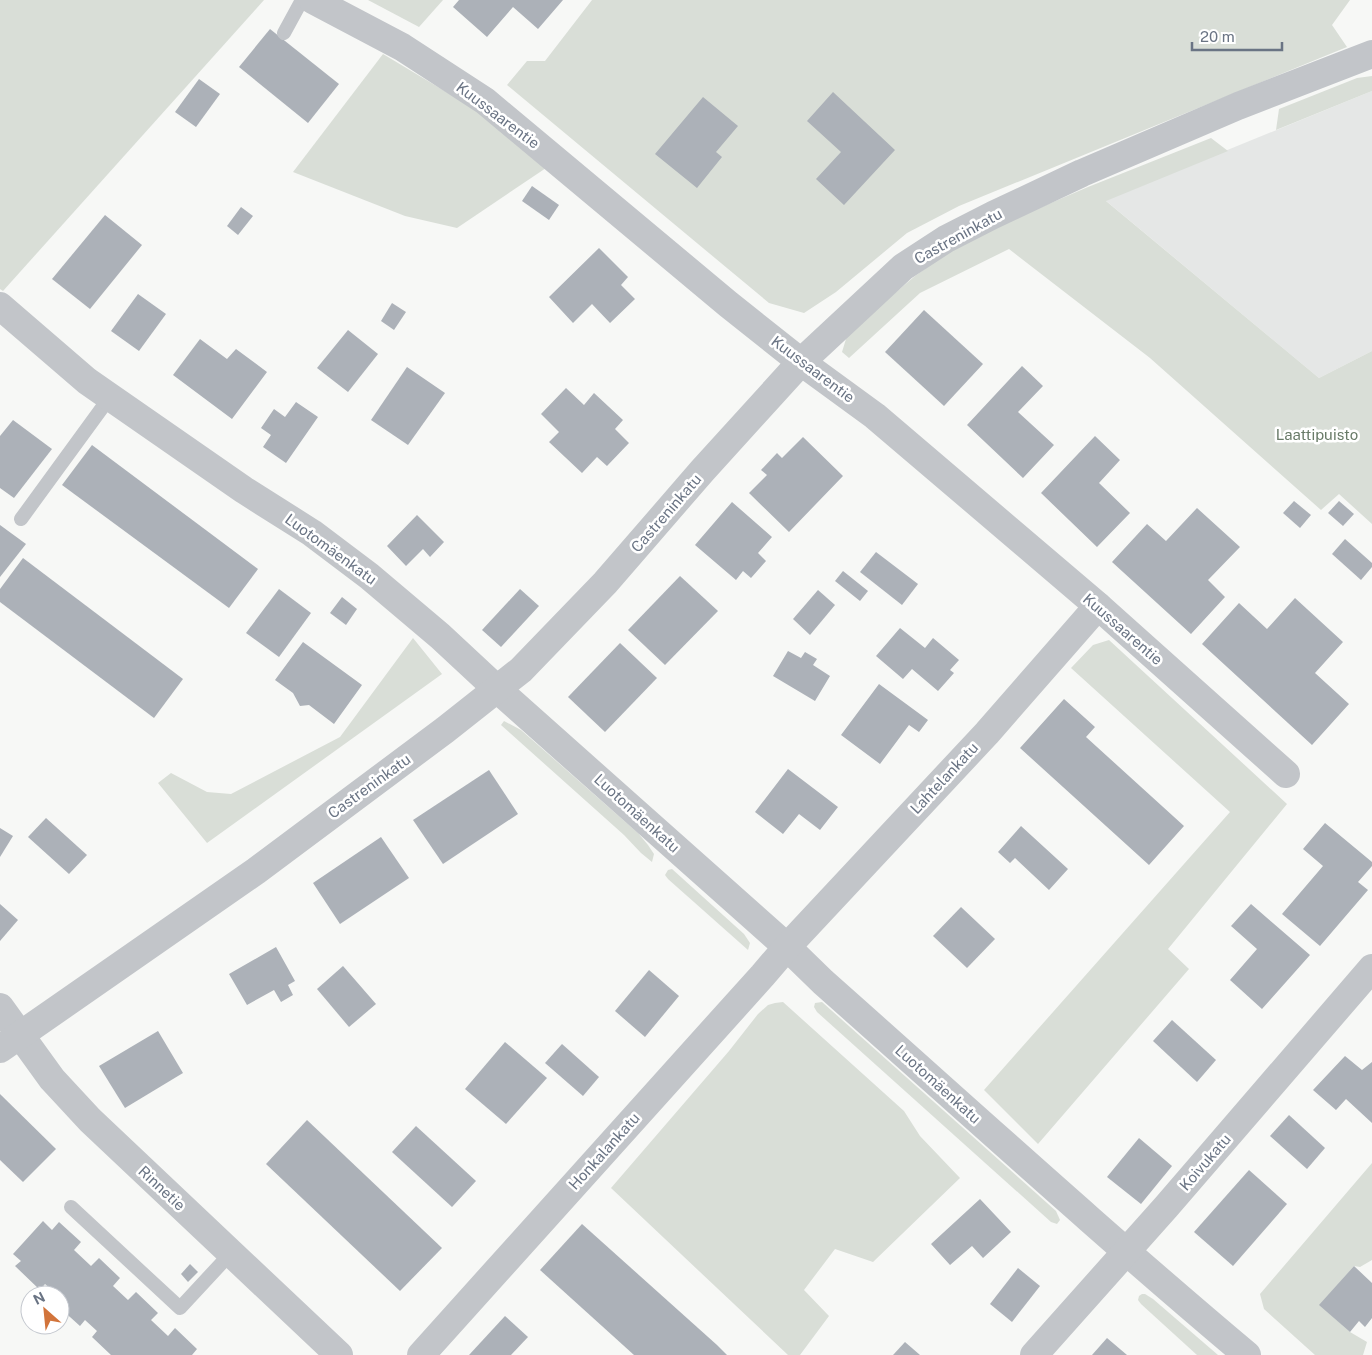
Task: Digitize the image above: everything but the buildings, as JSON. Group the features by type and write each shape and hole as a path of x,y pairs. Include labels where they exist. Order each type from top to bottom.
{"street":[{"name":"Kuussaarentie","path":"313,0 402,47 485,101 728,304 801,362 875,416 1098,606 1286,774"},
{"name":"Castreninkatu","path":"10,1042 256,871 498,690 521,670 604,583 801,362 903,267 946,239 1082,173 1238,106 1372,54"},
{"name":"Luotomäenkatu","path":"0,306 87,381 236,485 312,533 369,576 440,636 498,690 787,947 823,982 1126,1252 1247,1355"},
{"name":"Lahtelankatu","path":"787,947 987,733 1098,606"},
{"name":"Honkalankatu","path":"422,1355 787,947"},
{"name":"Koivukatu","path":"1034,1355 1368,981"},
{"name":"Rinnetie","path":"0,1007 10,1042 52,1079 90,1120 339,1355"}],"lane":[{"path":"284,33 302,0"},
{"path":"21,519 110,397"},
{"path":"71,1207 180,1308 231,1253"}],"shaded area":[{"path":"1372,91 1372,351 1319,378 1105,200"}],"green space":[{"path":"0,0 264,0 3,291 0,289"},
{"path":"368,0 443,0 419,27"},
{"path":"592,0 1350,0 1332,25 1347,47 959,206 907,233 836,292 804,313 769,303 507,85 527,61 545,61"},
{"path":"383,54 473,108 546,168 457,228 405,216 293,172"},
{"path":"1372,76 1372,91 1276,130 1279,109 1357,78"},
{"name":"Laattipuisto","path":"1211,138 1228,151 1106,201 1319,378 1372,351 1372,524 1339,494 1321,510 1150,358 1009,249 920,293 849,358 842,352 846,339 854,328 915,276 953,249 1000,225 1088,187"},
{"path":"413,638 442,674 207,843 158,783 171,773 207,792 231,794 340,737"},
{"path":"1109,640 1287,804 1168,949 1189,969 1038,1144 984,1090 1230,812 1071,668 1093,645"},
{"path":"504,721 521,730 638,833 654,854 652,862 501,725"},
{"path":"672,869 744,934 750,943 748,950 668,879 665,875 668,870"},
{"path":"783,1002 904,1111 920,1136 960,1178 873,1262 835,1249 804,1290 829,1316 800,1355 788,1355 611,1188 729,1051 758,1014 768,1005"},
{"path":"822,1002 1056,1211 1060,1220 1057,1224 1051,1222 817,1012 814,1007 815,1003"},
{"path":"1372,1163 1372,1260 1360,1267 1354,1266 1320,1305 1350,1332 1367,1342 1363,1355 1315,1355 1264,1309 1260,1294"},
{"path":"1142,1294 1153,1299 1218,1355 1197,1355 1141,1304 1138,1300"}]}
